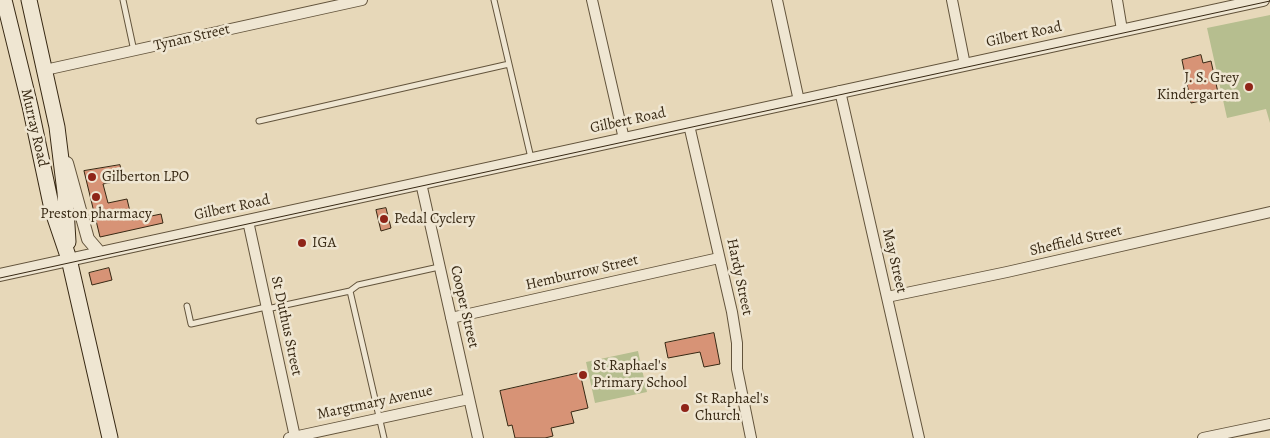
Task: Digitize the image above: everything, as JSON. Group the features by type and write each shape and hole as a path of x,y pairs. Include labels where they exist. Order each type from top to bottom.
{"main road":[{"name":"Murray Road","path":"2,0 22,75 52,209 68,257 110,438"},
{"name":"Murray Road","path":"29,0 57,127 65,192 68,257"},
{"name":"Tynan Street","path":"22,75 45,70"}],"street":[{"name":"Tynan Street","path":"45,70 362,0"},
{"path":"592,0 624,139"},
{"path":"777,0 799,101"},
{"path":"952,0 965,65"},
{"path":"1118,0 1125,29"},
{"name":"Gilbert Road","path":"0,275 68,257 100,253 1263,0"},
{"name":"May Street","path":"840,92 919,438"},
{"name":"Hardy Street","path":"689,124 732,312 737,343 737,368 751,438"},
{"path":"57,127 84,227 90,241 100,253"},
{"name":"Cooper Street","path":"421,182 478,438"},
{"name":"Sheffield Street","path":"887,297 1007,272 1270,212"},
{"name":"St Duthus Street","path":"248,221 267,308 291,437"},
{"name":"Hemburrow Street","path":"451,318 719,258"},
{"name":"Margtmary Avenue","path":"291,437 469,399"},
{"path":"1202,438 1270,424"}],"lane":[{"path":"122,0 134,51"},
{"path":"494,0 532,159"},
{"path":"259,121 509,64"},
{"path":"187,306 191,324 350,291 358,285 439,267"},
{"path":"350,291 384,438"}],"green space":[{"path":"1270,15 1270,123 1266,109 1227,118 1207,28"},
{"path":"638,351 647,392 595,403 586,362"}],"building":[{"path":"1201,55 1203,63 1211,61 1219,97 1191,103 1182,60"},
{"path":"120,165 123,180 103,184 108,203 127,199 132,220 161,214 163,223 100,237 84,171"},
{"name":"Pedal Cyclery","path":"386,208 391,228 381,231 376,210"},
{"path":"109,268 112,280 92,285 89,273"},
{"path":"714,333 720,364 704,367 700,352 668,358 665,343"},
{"path":"580,373 588,408 571,412 574,423 551,428 553,436 545,438 515,438 512,425 508,426 500,391"}],"tram line":[{"path":"0,278 1270,1"}],"place":[{"name":"J. S. Grey Kindergarten","path":"1249,87"},
{"name":"Gilberton LPO","path":"92,177"},
{"name":"Preston pharmacy","path":"96,197"},
{"name":"Pedal Cyclery","path":"384,219"},
{"name":"IGA","path":"302,243"},
{"name":"St Raphael's Primary School","path":"583,375"},
{"name":"St Raphael's Church","path":"685,408"}]}
